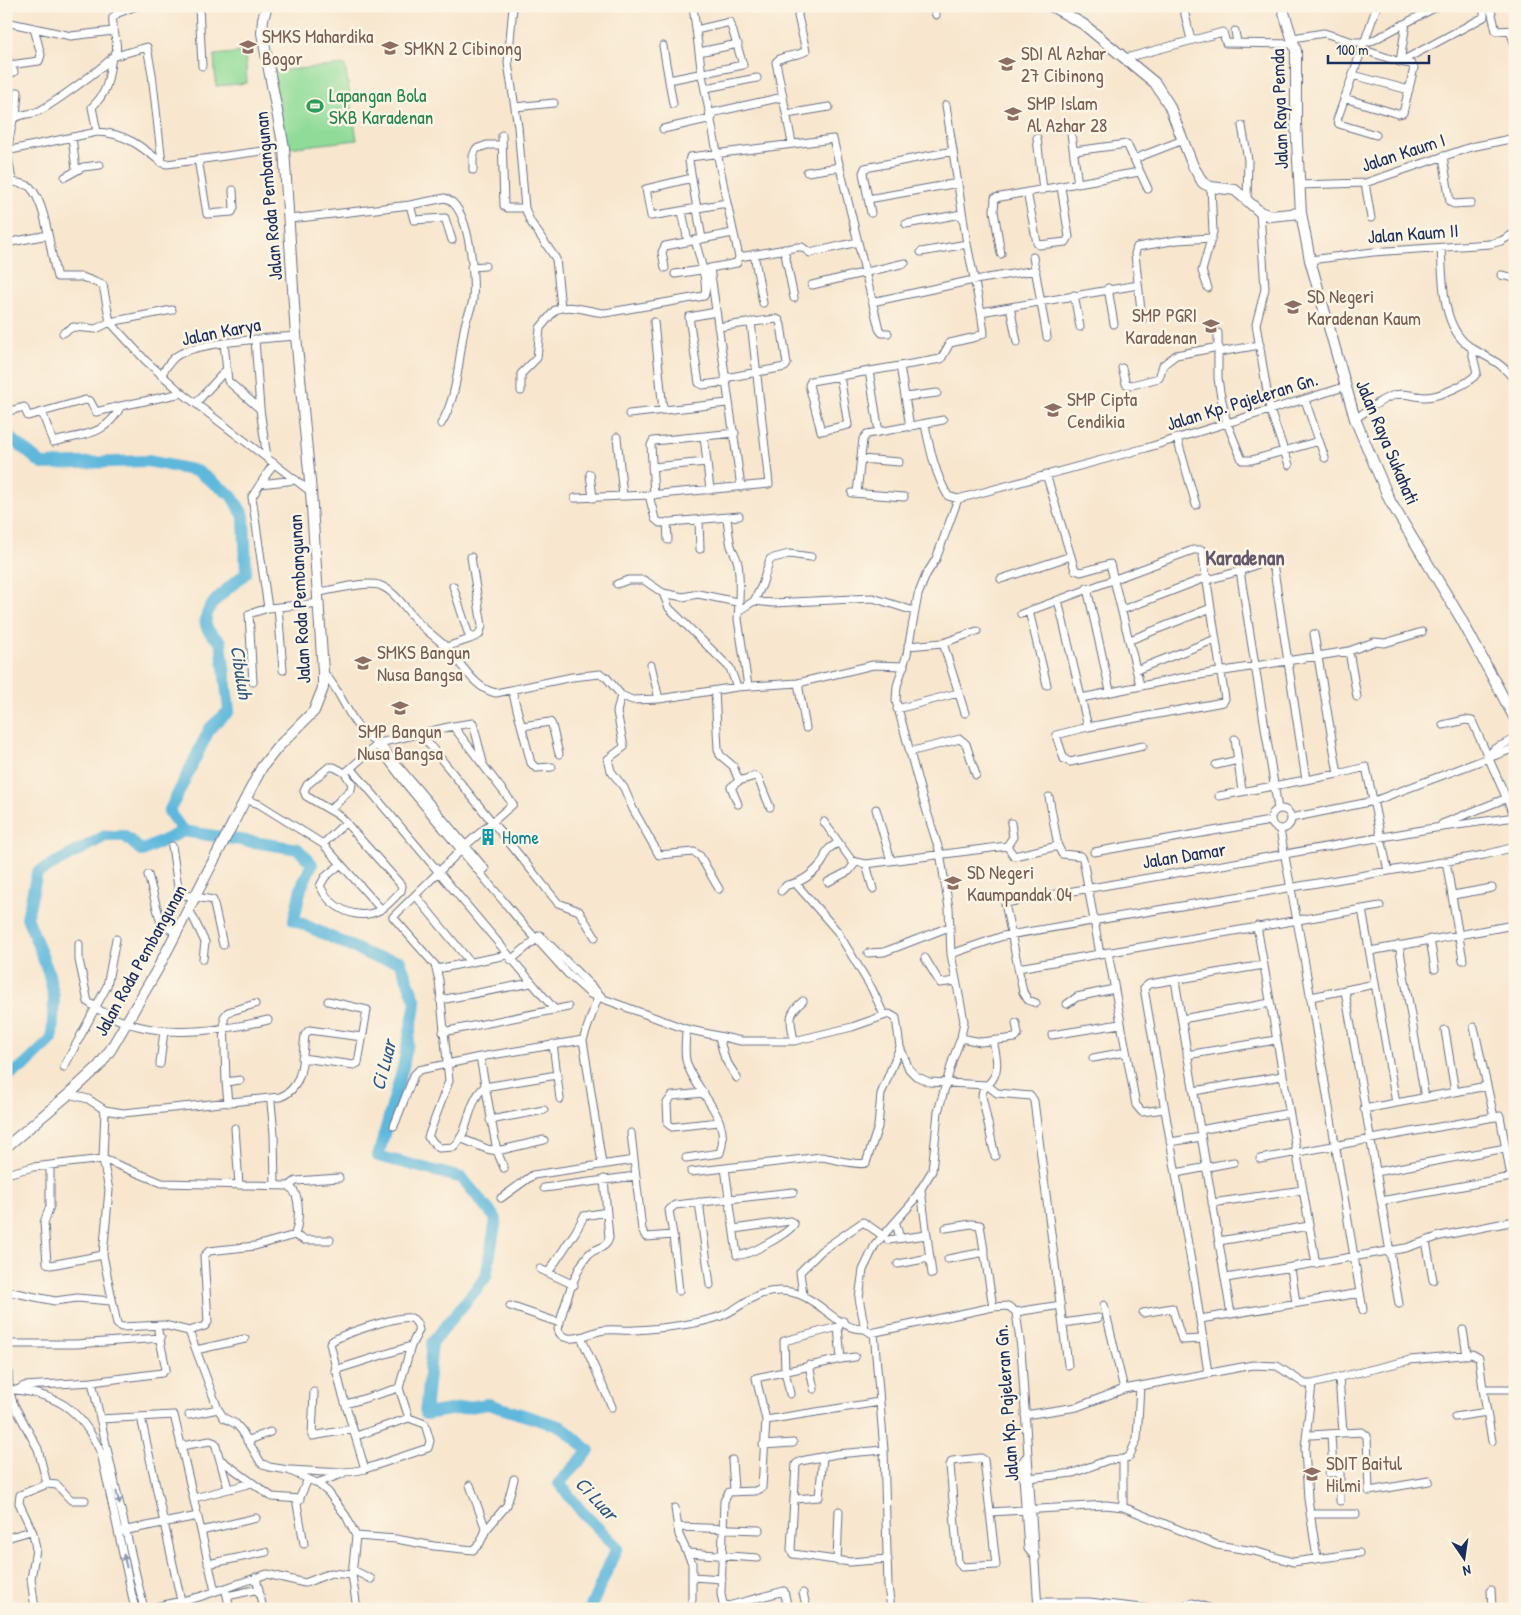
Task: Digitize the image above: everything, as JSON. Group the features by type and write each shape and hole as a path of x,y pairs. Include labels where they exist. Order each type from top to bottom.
{"street":[{"path":"97,132 92,107 101,100 106,90 112,57 116,48 113,17 136,6"},
{"path":"199,6 202,66"},
{"name":"Jalan Roda Pembangunan","path":"6,1147 99,1066 127,1023 268,759 314,711 323,688 320,603 296,336 284,148 262,33 263,19 267,6"},
{"path":"512,6 508,52 525,208 535,229 556,259 561,307"},
{"path":"675,274 733,265 738,263 740,257 726,204 706,88 702,75 693,6"},
{"path":"792,143 776,62 781,58 797,56 806,51 798,16 799,6"},
{"path":"933,6 936,15"},
{"path":"1051,6 1083,24 1151,78 1169,105 1199,179 1211,187 1235,190 1260,212 1275,217 1301,213"},
{"path":"1183,6 1191,40"},
{"name":"Jalan Raya Pemda","path":"1282,6 1294,41 1301,213"},
{"path":"1376,135 1338,123 1344,98 1377,6"},
{"path":"1362,46 1438,6"},
{"path":"1400,62 1484,17 1484,6"},
{"path":"1490,6 1496,31 1512,30 1515,45"},
{"path":"6,22 49,33 72,36 113,31"},
{"path":"668,80 742,66 743,62 730,22 696,30"},
{"path":"1400,62 1406,23"},
{"path":"9,65 39,62 41,55 34,28"},
{"path":"1235,31 1237,43"},
{"path":"1126,58 1223,32 1226,43 1294,41 1324,33 1400,62 1411,64 1414,68 1403,112 1398,114 1344,98"},
{"path":"699,52 738,44"},
{"path":"663,46 672,104"},
{"path":"16,116 40,111 92,76 112,57 144,47 148,48 162,163"},
{"path":"6,50 9,65 14,73 6,76"},
{"path":"1353,75 1409,90"},
{"path":"706,88 757,78"},
{"path":"18,92 16,116 13,120 7,151 12,182 26,185 32,190 43,215 57,277 82,277 101,282 110,322 161,375 311,492"},
{"path":"663,129 783,97"},
{"path":"515,107 554,103"},
{"path":"840,376 848,425 821,431 818,426 809,384 811,381 840,376 900,366 940,359 950,343 982,335 984,330 967,244 946,105"},
{"path":"786,114 829,107"},
{"path":"1242,126 1248,160 1246,199"},
{"path":"7,151 97,132 120,135 162,163 284,148"},
{"path":"1071,134 1078,184"},
{"path":"502,135 504,206 507,208 525,208"},
{"path":"72,137 76,170"},
{"path":"1037,138 1043,190"},
{"name":"Jalan Kaum I","path":"1299,185 1364,183 1485,143 1515,138"},
{"path":"695,240 697,208 690,157 833,139 872,302 881,332 888,333"},
{"path":"1134,159 1183,140"},
{"path":"1074,151 1122,143 1127,144 1148,189"},
{"path":"473,170 473,156 476,149 487,145 502,145"},
{"path":"871,213 863,173 865,168 953,151"},
{"path":"1443,156 1450,202 1454,204 1471,203"},
{"path":"198,159 207,214 232,212 234,208 233,190"},
{"path":"65,177 76,170 100,165"},
{"path":"807,172 840,167"},
{"path":"1001,254 994,211 995,198 1139,172"},
{"path":"692,178 646,189 651,216 726,204"},
{"path":"868,199 958,183"},
{"path":"1364,183 1371,218"},
{"path":"1027,192 1037,243 1054,244 1066,242 1070,238 1061,187"},
{"path":"1208,288 1202,271 1212,238 1211,187"},
{"path":"290,219 449,199 462,216 466,225 471,267 472,305 465,325 451,400 441,424"},
{"path":"410,205 414,220 445,218 452,240"},
{"path":"682,211 706,269 716,312 726,380 727,403 735,433 741,487"},
{"path":"1260,212 1264,289 1256,324 1270,410 1288,465"},
{"name":"Jalan Raya Sukahati","path":"1301,213 1310,260 1344,386 1355,418 1390,501 1455,609 1515,719"},
{"path":"906,224 962,214"},
{"path":"665,268 663,248 733,233"},
{"name":"Jalan Kaum II","path":"1310,260 1373,252 1490,244 1501,241 1515,233"},
{"path":"6,243 48,235"},
{"path":"1142,320 1138,285 1137,247 1178,240 1212,238"},
{"path":"740,257 802,247 810,253 858,242"},
{"path":"921,252 967,244"},
{"path":"1441,248 1449,315 1458,336 1471,347 1501,364 1515,381"},
{"path":"784,249 794,298"},
{"path":"754,254 763,303"},
{"path":"1034,257 1048,337"},
{"path":"812,285 905,263"},
{"path":"471,267 485,266"},
{"path":"521,391 521,374 537,358 542,324 555,310 561,307 575,307 590,312 606,313 702,298 706,292 706,269"},
{"path":"872,302 1036,270"},
{"path":"1501,275 1515,278"},
{"path":"981,312 1108,288 1138,285"},
{"path":"1108,288 1114,324"},
{"path":"1074,294 1080,328"},
{"path":"1010,307 1017,342"},
{"path":"64,333 73,327 96,328 110,322 172,310"},
{"path":"716,312 689,318 692,349 699,383 703,385 783,368 787,364 779,320 718,327"},
{"path":"654,322 663,410"},
{"path":"575,498 652,495 741,487 770,482 755,373 751,322"},
{"path":"1218,333 1218,378 1227,423 1242,460 1252,460 1319,441"},
{"name":"Jalan Karya","path":"161,375 178,355 224,343 296,336"},
{"path":"255,339 260,408 268,458"},
{"path":"224,343 226,370 231,384 260,408"},
{"path":"1122,368 1126,384 1139,383 1161,377 1162,367 1176,356 1260,345"},
{"path":"1355,418 1393,396 1400,394 1427,397 1443,393 1471,379 1476,373 1471,347"},
{"path":"900,366 910,427"},
{"path":"196,403 226,370"},
{"path":"870,371 879,432"},
{"name":"Jalan Kp. Pajeleran Gn.","path":"958,499 1131,452 1305,400 1344,386"},
{"path":"6,412 22,407 27,416 85,400 90,401 96,412 182,392"},
{"path":"905,397 937,393"},
{"path":"1305,400 1325,458"},
{"path":"629,414 727,403"},
{"path":"42,412 53,442 104,428 112,422 121,406"},
{"path":"904,497 855,493 864,436 943,420"},
{"path":"865,1329 860,1298 863,1270 885,1237 921,1190 934,1163 938,1112 945,1084 961,1038 964,1021 951,954 948,895 940,853 909,752 897,709 895,694 904,666 914,610 921,585 936,559 958,499 948,496 942,486 934,465 925,425"},
{"path":"735,433 653,441 652,495 656,521 667,522 739,516"},
{"path":"704,436 710,490"},
{"path":"617,437 623,496"},
{"path":"1177,438 1196,505"},
{"path":"861,459 899,462"},
{"path":"652,467 707,462"},
{"path":"268,608 252,497 274,463"},
{"path":"590,474 593,498"},
{"path":"1046,474 1071,556 1078,572 1108,563 1115,579 1140,685"},
{"path":"260,484 296,480"},
{"path":"727,518 740,578 737,602 740,610 738,619 748,686"},
{"path":"699,520 700,549"},
{"path":"667,522 668,540"},
{"path":"1021,614 1199,548 1203,553 1208,579 1222,671 1225,699 1223,702 1088,727 1056,735 1064,759 1070,762 1143,746"},
{"path":"740,610 754,601 762,585 770,559 789,554 811,557"},
{"path":"1001,579 1071,556"},
{"path":"446,647 479,635 482,626 471,557"},
{"path":"1122,610 1208,579 1268,562 1271,565 1288,661 1306,780"},
{"path":"1240,571 1278,809"},
{"path":"616,584 628,580 644,580 663,594 683,598 698,594 737,602"},
{"path":"318,592 372,584 381,586 390,592 424,629 446,647 488,691 512,690 572,677 600,674 606,677 621,695 632,700 659,699 737,687 798,683 865,667 904,666"},
{"path":"452,586 470,639"},
{"path":"1088,588 1110,691"},
{"path":"663,594 669,608 730,668 737,687"},
{"path":"754,601 773,603 873,598 914,610"},
{"path":"1058,600 1088,727"},
{"path":"253,682 248,615 268,608 320,603"},
{"path":"278,607 283,670"},
{"path":"1130,640 1211,608"},
{"path":"1029,611 1047,685"},
{"path":"908,646 943,643 977,631"},
{"path":"1081,698 1140,685 1318,656 1349,650 1374,642 1385,643 1422,632"},
{"path":"1314,634 1338,774"},
{"path":"1136,670 1216,639"},
{"path":"943,643 965,713"},
{"path":"1349,650 1357,697"},
{"path":"651,664 659,699"},
{"path":"323,672 337,687 354,721 364,734 376,744 539,937 600,996 686,1029 719,1037 760,1042 794,1041 852,1027 884,1015 894,1016 896,1018 900,1047 909,1069 916,1076 929,1082 986,1085 997,1093 1024,1095 1034,1098 1068,1365"},
{"path":"798,683 806,728"},
{"path":"512,690 533,766 539,769 552,767"},
{"path":"714,691 718,749 720,755 733,766 739,780"},
{"path":"897,709 958,693"},
{"path":"621,695 618,712 624,743 621,750 608,760 611,771 624,788 633,809 659,855 694,852 700,856 719,890"},
{"path":"1428,829 1515,817 1472,721 1465,720 1444,725"},
{"path":"522,726 550,722 559,754"},
{"path":"348,770 376,744 473,723 484,765"},
{"path":"453,726 512,804 463,848 393,917 437,969 448,1087 428,1137 440,1148 454,1147 460,1138 474,1099 484,1087 557,1075"},
{"path":"420,733 558,903 579,911 595,937"},
{"path":"909,752 960,739 966,744 976,775"},
{"path":"1235,739 1242,791"},
{"path":"1488,756 1494,749 1515,739"},
{"path":"1292,818 1374,801 1488,756 1515,748"},
{"path":"1216,766 1238,760"},
{"path":"342,864 320,883 321,888 339,909 344,912 359,914 381,909 401,891 402,886 346,822 331,809 306,796 304,789 329,767 348,770 439,873 555,1010"},
{"path":"1219,796 1366,767 1388,871"},
{"path":"331,809 352,786 348,770"},
{"path":"738,804 731,787 739,780 754,776 758,778 770,806"},
{"path":"1050,797 1058,846 1064,856 1081,856 1100,954"},
{"path":"1428,829 1507,798"},
{"path":"246,800 259,804 323,844 381,909"},
{"path":"876,809 891,861"},
{"path":"1270,821 1274,812 1278,809 1285,810 1292,818"},
{"path":"1280,830 1288,827 1292,818"},
{"path":"1270,821 1272,825 1280,830 1286,855 1363,1310"},
{"path":"1094,852 1270,821"},
{"path":"323,844 346,822"},
{"path":"824,822 852,861 866,864 940,853 993,849 1007,846 1013,837 1011,822"},
{"name":"Jalan Damar","path":"1011,935 1005,903 1428,829"},
{"path":"781,891 787,885 797,885 820,864 828,848 838,843"},
{"path":"172,846 179,892 183,896 211,898 214,901 223,945"},
{"path":"1007,846 1014,856 1058,846"},
{"path":"951,954 1011,935 1491,854 1515,847"},
{"path":"1446,861 1463,960"},
{"path":"828,882 849,872 856,862"},
{"path":"866,864 874,889"},
{"path":"148,874 161,923 176,933"},
{"path":"797,885 837,931 872,989 884,1015"},
{"path":"1453,895 1492,888"},
{"path":"416,896 470,962"},
{"path":"1018,968 1380,906"},
{"path":"189,908 205,942 203,959"},
{"path":"1362,909 1396,1103"},
{"path":"1257,926 1316,1264"},
{"path":"1370,951 1508,926"},
{"path":"868,953 881,953 949,927"},
{"path":"1011,935 1025,997 1036,1003"},
{"path":"437,969 509,957 539,937"},
{"path":"64,1067 96,1008 108,981 116,939"},
{"path":"1430,939 1435,969"},
{"path":"79,944 79,960 86,997 96,1008 127,1023 164,1031 191,1032 268,1020"},
{"path":"1399,945 1425,1098"},
{"path":"1108,952 1120,1024 1138,1110 1142,1112 1164,1109"},
{"path":"925,958 940,984 956,981"},
{"path":"1208,1373 1164,1109 1157,1053 1144,990 1145,986 1149,984 1264,965"},
{"path":"1175,980 1231,1314"},
{"path":"440,1000 531,983"},
{"path":"1311,997 1374,984"},
{"path":"1067,1004 1077,997 1114,989"},
{"path":"1345,991 1399,1304"},
{"path":"600,996 583,1040 602,1164"},
{"path":"302,1058 356,1065 358,1062 367,1010 328,1001"},
{"path":"794,1041 792,1010 803,1001"},
{"path":"1182,1019 1270,1003"},
{"path":"228,1103 225,1014 256,1004"},
{"path":"443,1032 568,1007"},
{"path":"961,1038 993,1041 1018,1037 1016,1023"},
{"path":"1052,1035 1120,1024"},
{"path":"1474,1027 1494,1117"},
{"path":"69,1094 88,1099 105,1110 123,1113 274,1099 286,1095 297,1085 305,1035 311,1029 362,1037"},
{"path":"686,1029 686,1060 719,1122 722,1138 720,1153 686,1158"},
{"path":"1445,1030 1455,1092"},
{"path":"160,1064 164,1031"},
{"path":"719,1037 726,1060 737,1078"},
{"path":"394,1126 414,1075 419,1070 480,1057 583,1040"},
{"path":"1187,1055 1276,1040"},
{"path":"993,1041 997,1066 995,1075 982,1090 982,1096 995,1156"},
{"path":"553,1044 560,1099"},
{"path":"691,1172 821,1157 838,1158 858,1165 866,1163 878,1127 881,1094 900,1047"},
{"path":"1093,1058 1126,1052"},
{"path":"480,1057 490,1120 497,1151 504,1168"},
{"path":"1194,1091 1282,1076"},
{"path":"226,1082 240,1080"},
{"path":"1364,1109 1487,1086"},
{"path":"704,1093 672,1096 667,1103 668,1124 672,1127 719,1122"},
{"path":"271,1104 275,1186"},
{"path":"105,1110 103,1159 109,1190 103,1255 110,1301 115,1321 119,1326 164,1325 189,1331 205,1326 208,1322 204,1256 215,1249 255,1246 295,1235 304,1240 330,1240"},
{"path":"490,1120 544,1110"},
{"path":"1170,1142 1289,1113"},
{"path":"1260,1159 1500,1116 1512,1174 1510,1178 1381,1201"},
{"path":"235,1128 239,1185"},
{"path":"631,1133 643,1234 648,1238 673,1235"},
{"path":"460,1138 497,1151 544,1140"},
{"path":"1376,1172 1506,1148"},
{"path":"6,1174 103,1159 162,1183 289,1186 296,1181 339,1178"},
{"path":"500,1198 533,1175 634,1160"},
{"path":"1176,1173 1234,1162"},
{"path":"50,1166 50,1206 44,1223 47,1263 51,1265 103,1255"},
{"path":"725,1168 737,1254 739,1256 764,1245 794,1224 790,1221 734,1229"},
{"path":"544,1188 636,1176"},
{"path":"604,1179 608,1242 588,1255 574,1284 560,1323 559,1332 565,1338 581,1337 606,1329 638,1330 708,1320 734,1310 762,1294 782,1291 803,1295 840,1324 874,1332 884,1450 891,1609"},
{"path":"289,1186 296,1196 298,1217 295,1235"},
{"path":"921,1190 932,1274"},
{"path":"1212,1203 1302,1190"},
{"path":"679,1292 670,1208 699,1202 792,1192"},
{"path":"699,1202 710,1285"},
{"path":"548,1273 584,1216 606,1212"},
{"path":"1226,1278 1389,1251 1440,1236 1515,1221"},
{"path":"803,1295 800,1272 821,1251 863,1222 885,1237 900,1238 927,1234"},
{"path":"946,1228 978,1223 985,1252 993,1307"},
{"path":"896,1224 900,1238"},
{"path":"1219,1241 1309,1226"},
{"path":"1426,1241 1433,1280"},
{"path":"948,1259 985,1252"},
{"path":"898,1264 930,1258"},
{"path":"1291,1268 1296,1303"},
{"path":"540,1269 574,1284"},
{"path":"6,1291 55,1301 78,1298 110,1301"},
{"path":"1200,1319 1360,1293"},
{"path":"1016,1312 1060,1305"},
{"path":"1104,1305 1124,1388"},
{"path":"510,1306 560,1323"},
{"name":"Jalan Kp. Pajeleran Gn.","path":"874,1332 993,1307 1008,1306 1016,1312 1021,1348 1028,1511 1036,1558 1038,1605"},
{"path":"1143,1313 1172,1308 1182,1340 1203,1339"},
{"path":"365,1469 335,1370 330,1345 332,1340 396,1318 410,1318 417,1323 419,1334 411,1346 399,1388 409,1418"},
{"path":"1063,1323 1098,1318"},
{"path":"6,1320 8,1344 7,1390 38,1449 47,1484"},
{"path":"840,1324 841,1359"},
{"path":"790,1394 785,1371 784,1341 840,1324"},
{"path":"1463,1330 1467,1355"},
{"path":"189,1331 218,1409 224,1418 236,1424 261,1462 269,1467 288,1470 344,1473"},
{"path":"8,1344 76,1344 160,1334 165,1371 92,1382 24,1386 17,1390"},
{"path":"581,1337 612,1408"},
{"path":"196,1350 245,1338"},
{"path":"335,1370 411,1346"},
{"path":"1025,1415 1077,1407 1124,1388 1268,1364 1284,1370 1305,1384 1312,1384 1410,1360 1475,1355 1479,1358 1492,1441"},
{"path":"788,1609 784,1591 725,1606 721,1594 722,1529 726,1494 734,1490 756,1491 762,1488 763,1445 766,1420 756,1378 809,1365 855,1357"},
{"path":"809,1365 814,1389"},
{"path":"1339,1377 1343,1433"},
{"path":"92,1382 100,1419 103,1452 118,1532 135,1609"},
{"path":"1312,1384 1305,1448 1310,1514 1317,1558"},
{"path":"1028,1478 1073,1474 1108,1460 1124,1459 1133,1451 1137,1439 1140,1386"},
{"path":"346,1404 399,1388"},
{"path":"1483,1389 1515,1389"},
{"path":"7,1390 47,1396 74,1411 92,1433 103,1452 127,1530 146,1609 179,1603"},
{"path":"314,1392 312,1436 355,1432 409,1418 425,1424 430,1441 428,1448 317,1483"},
{"path":"766,1420 879,1402"},
{"path":"189,1416 218,1409"},
{"path":"1455,1417 1487,1412"},
{"path":"100,1419 173,1414 215,1591"},
{"path":"141,1417 179,1603"},
{"path":"248,1441 270,1432"},
{"path":"1311,1435 1362,1432 1367,1436 1369,1491 1429,1481"},
{"path":"1331,1434 1331,1472 1340,1472 1340,1501"},
{"path":"182,1446 212,1442 216,1446 221,1460 228,1488"},
{"path":"763,1445 793,1443"},
{"path":"884,1450 823,1457 801,1461 796,1464 792,1552 837,1561 888,1559"},
{"path":"1027,1456 1022,1462 1028,1511"},
{"path":"795,1499 819,1497 823,1457"},
{"path":"982,1458 984,1460 990,1512 996,1565 961,1566 958,1561 950,1465 952,1461 982,1458"},
{"path":"1124,1459 1124,1507"},
{"path":"221,1460 272,1497 300,1499"},
{"path":"732,1460 734,1490"},
{"path":"288,1470 317,1483 334,1500 356,1536 353,1572 357,1609"},
{"path":"304,1544 297,1510 308,1479"},
{"path":"356,1536 396,1538 469,1551 477,1547 486,1530 507,1505 514,1479"},
{"path":"194,1498 252,1483"},
{"path":"35,1609 31,1579 36,1549 32,1531 19,1503 20,1495 47,1484 57,1485 71,1500 85,1500"},
{"path":"470,1485 486,1530"},
{"path":"990,1512 1106,1506 1124,1507 1217,1546 1254,1551 1293,1562 1359,1553"},
{"path":"675,1508 681,1541 689,1553 693,1577 692,1600"},
{"path":"837,1561 839,1511"},
{"path":"1310,1514 1356,1514"},
{"path":"118,1532 198,1516"},
{"path":"201,1531 256,1518"},
{"path":"677,1527 759,1530"},
{"path":"10,1537 32,1531"},
{"path":"208,1564 266,1552"},
{"path":"689,1553 757,1558"},
{"path":"157,1609 256,1577 273,1574 305,1583 331,1574 353,1572 371,1579"},
{"path":"256,1577 263,1609"},
{"path":"693,1577 722,1579"},
{"path":"226,1588 230,1609"},
{"path":"227,1596 259,1589"},
{"path":"1491,1590 1492,1609"},
{"path":"803,1593 807,1609"},
{"path":"1038,1605 1098,1603 1150,1609"},
{"path":"1170,1609 1193,1603 1212,1609"}],"green space":[{"path":"245,52 247,83 216,86 214,55"},
{"name":"Lapangan Bola SKB Karadenan","path":"345,65 357,140 287,148 273,71"}],"waterway":[{"name":"Cibuluh","path":"6,434 42,464 148,461 197,471 231,495 244,516 246,573 212,605 207,613 206,620 208,630 221,642 229,711 210,728 169,812 183,831"},
{"name":"Ci Luar","path":"6,1077 25,1065 52,1039 54,997 48,971 27,917 37,873 105,836 125,836 142,851 183,831 298,849 312,864 301,888 294,920 374,957 400,961 416,1002 403,1067 378,1156 462,1178 496,1219 486,1277 432,1343 425,1414 488,1404 562,1427 589,1451 559,1483 582,1512 617,1547 590,1609"}],"place":[{"name":"SMKS Mahardika Bogor","path":"248,47"},
{"name":"SMKN 2 Cibinong","path":"390,48"},
{"name":"SDI Al Azhar 27 Cibinong","path":"1007,64"},
{"name":"Lapangan Bola SKB Karadenan","path":"315,106"},
{"name":"SMP Islam Al Azhar 28","path":"1013,114"},
{"name":"SD Negeri Karadenan Kaum","path":"1293,307"},
{"name":"SMP PGRI Karadenan","path":"1211,326"},
{"name":"SMP Cipta Cendikia","path":"1053,410"},
{"name":"SMKS Bangun Nusa Bangsa","path":"363,663"},
{"name":"SMP Bangun Nusa Bangsa","path":"400,708"},
{"name":"Home","path":"488,837"},
{"name":"SD Negeri Kaumpandak 04","path":"953,883"},
{"name":"SDIT Baitul Hilmi","path":"1312,1474"}],"district":[{"name":"Karadenan","path":"1245,557"}]}
